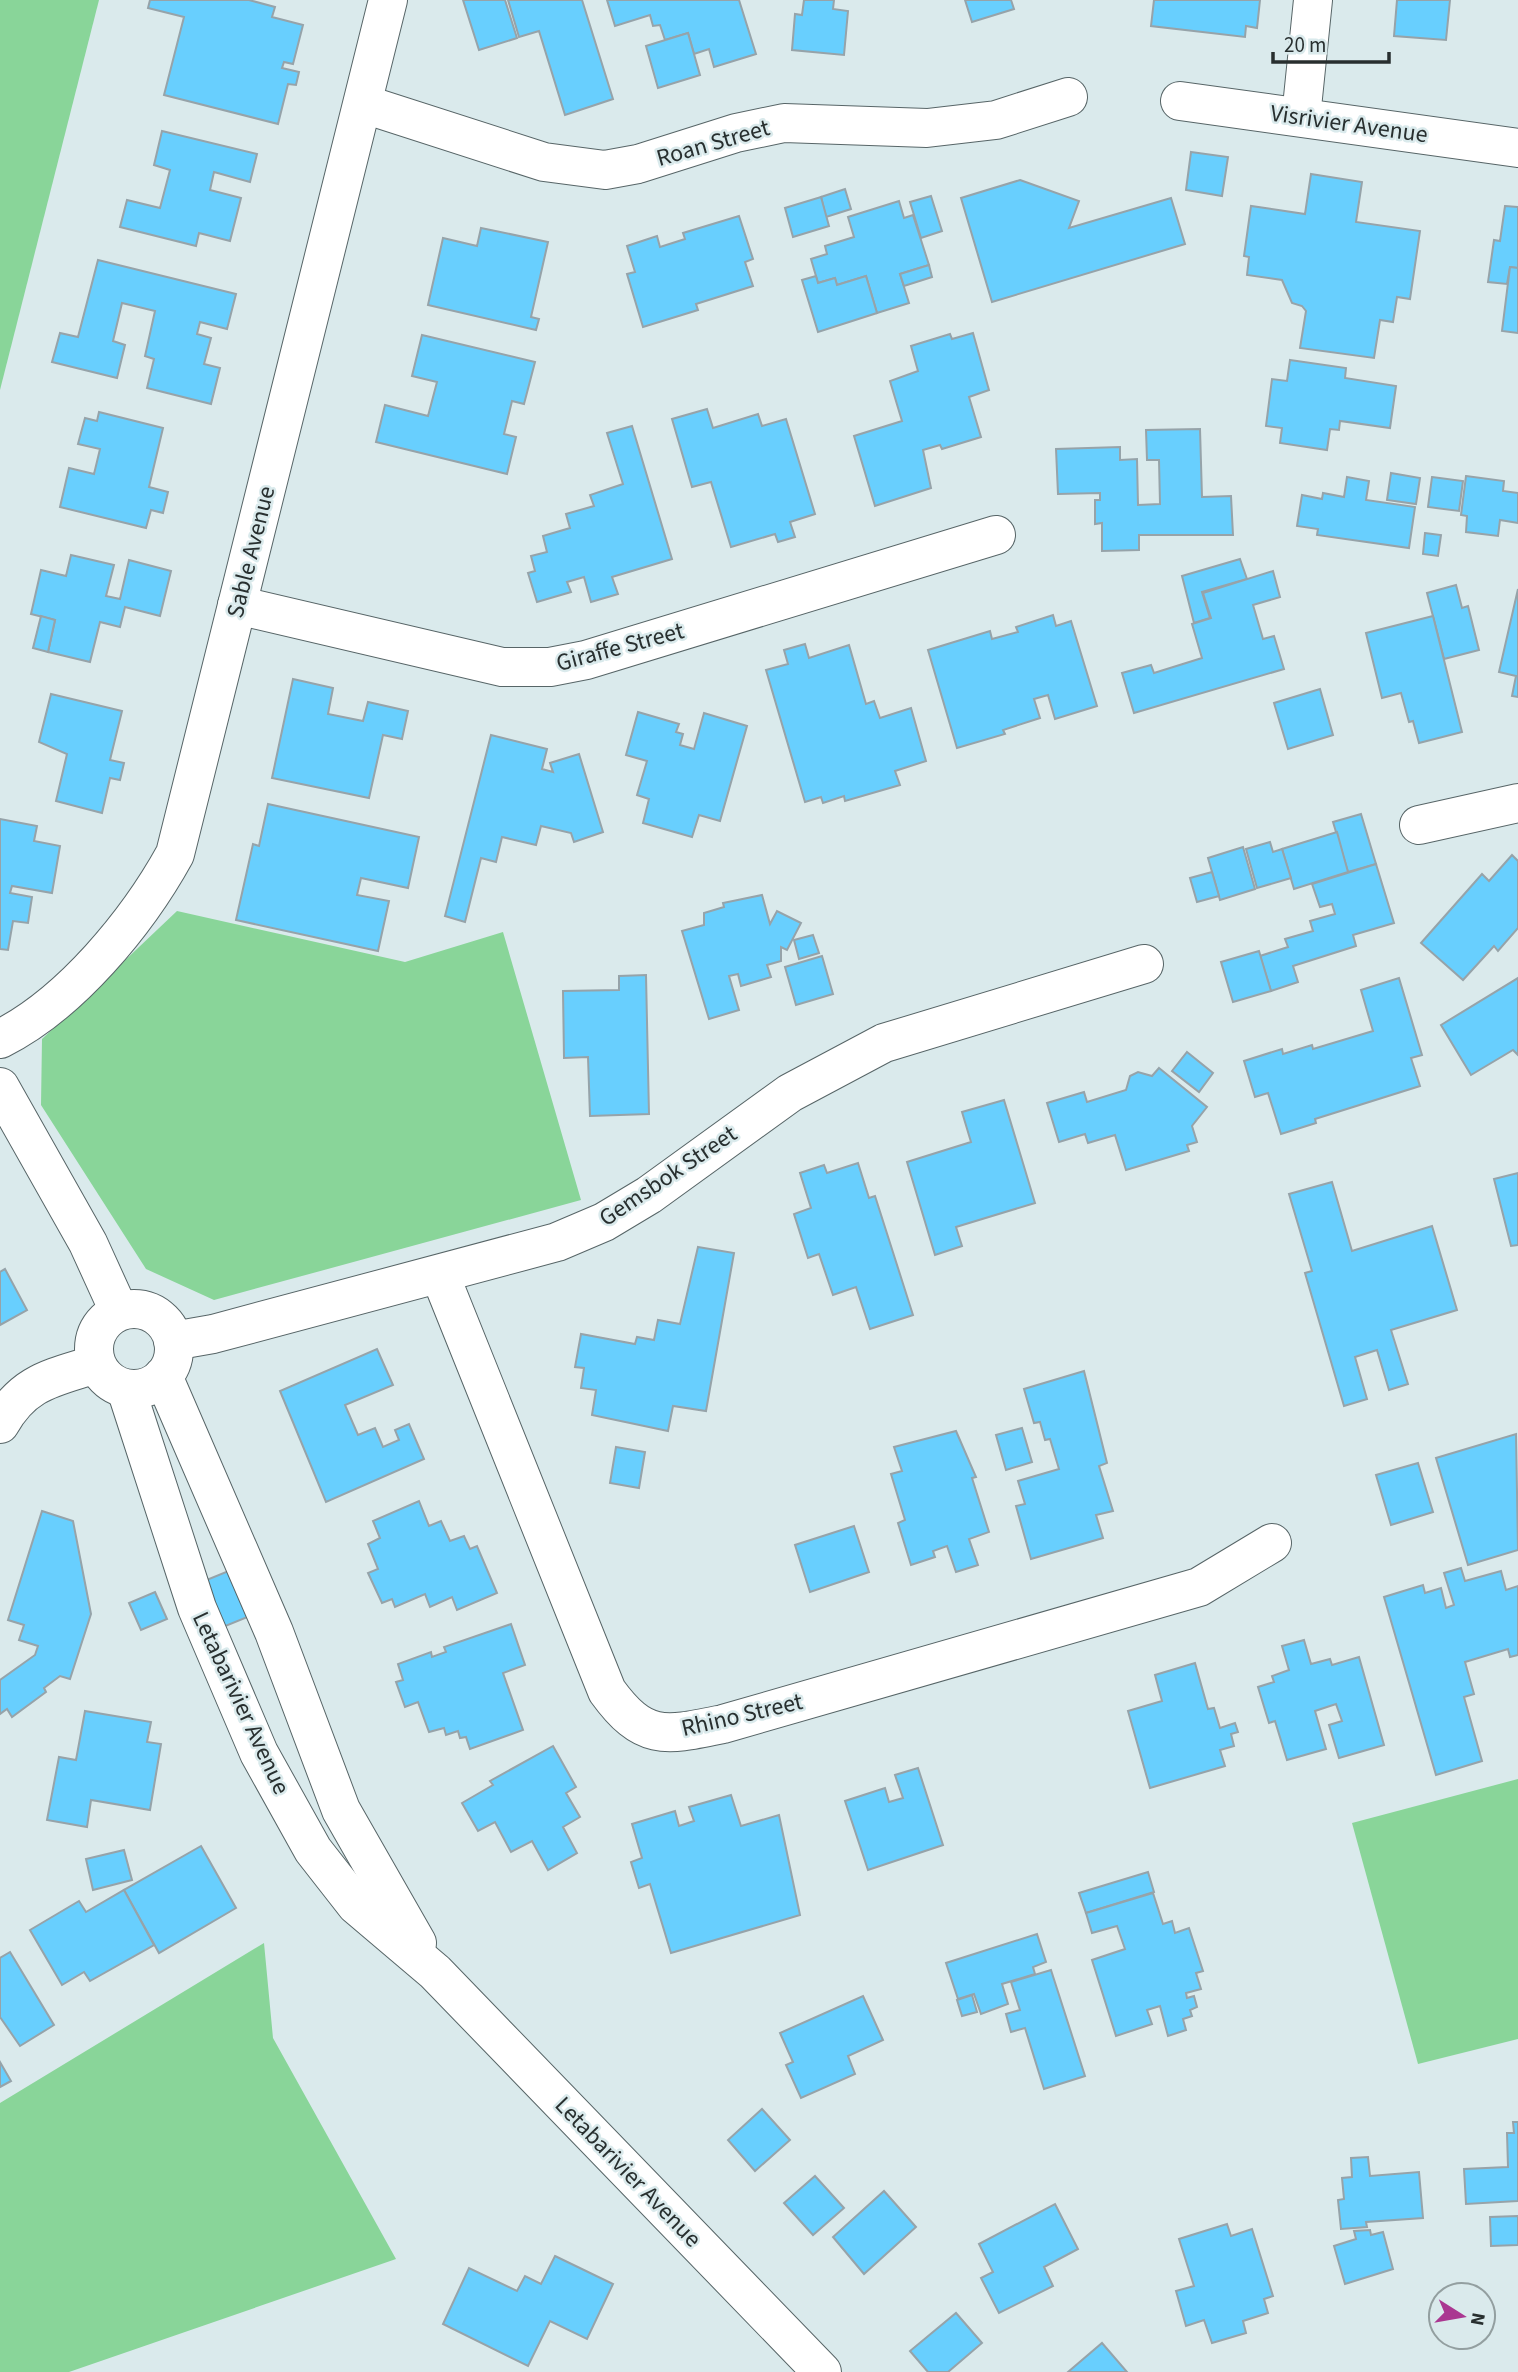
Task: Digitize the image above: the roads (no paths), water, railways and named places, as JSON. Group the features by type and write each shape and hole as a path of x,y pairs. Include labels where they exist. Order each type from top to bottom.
{"street":[{"name":"Sable Avenue","path":"0,1039 24,1027 99,961 145,905 175,855 388,0"},
{"path":"1301,117 1313,0"},
{"name":"Roan Street","path":"364,104 544,162 605,170 638,164 736,133 785,123 928,128 996,120 1068,97"},
{"name":"Visrivier Avenue","path":"1180,102 1518,148"},
{"name":"Giraffe Street","path":"237,605 502,667 550,667 586,660 996,535"},
{"path":"1419,825 1518,803"},
{"name":"Gemsbok Street","path":"168,1358 213,1334 557,1242 604,1222 649,1195 790,1093 884,1043 1144,964"},
{"path":"0,1087 88,1242 119,1311"},
{"name":"Rhino Street","path":"440,1275 607,1691 638,1726 660,1732 690,1731 723,1724 1199,1587 1272,1543"},
{"path":"142,1309 162,1320 168,1358 152,1385 126,1388 113,1384 96,1364 94,1343 97,1333 102,1324 119,1311 142,1309"},
{"name":"Letabarivier Avenue","path":"168,1358 341,1810 435,1972"},
{"path":"0,1424 10,1405 38,1382 96,1364"},
{"name":"Letabarivier Avenue","path":"126,1388 197,1608 219,1653 259,1754 313,1850 356,1905 435,1972 822,2372"},
{"path":"219,1653 274,1632"}]}
